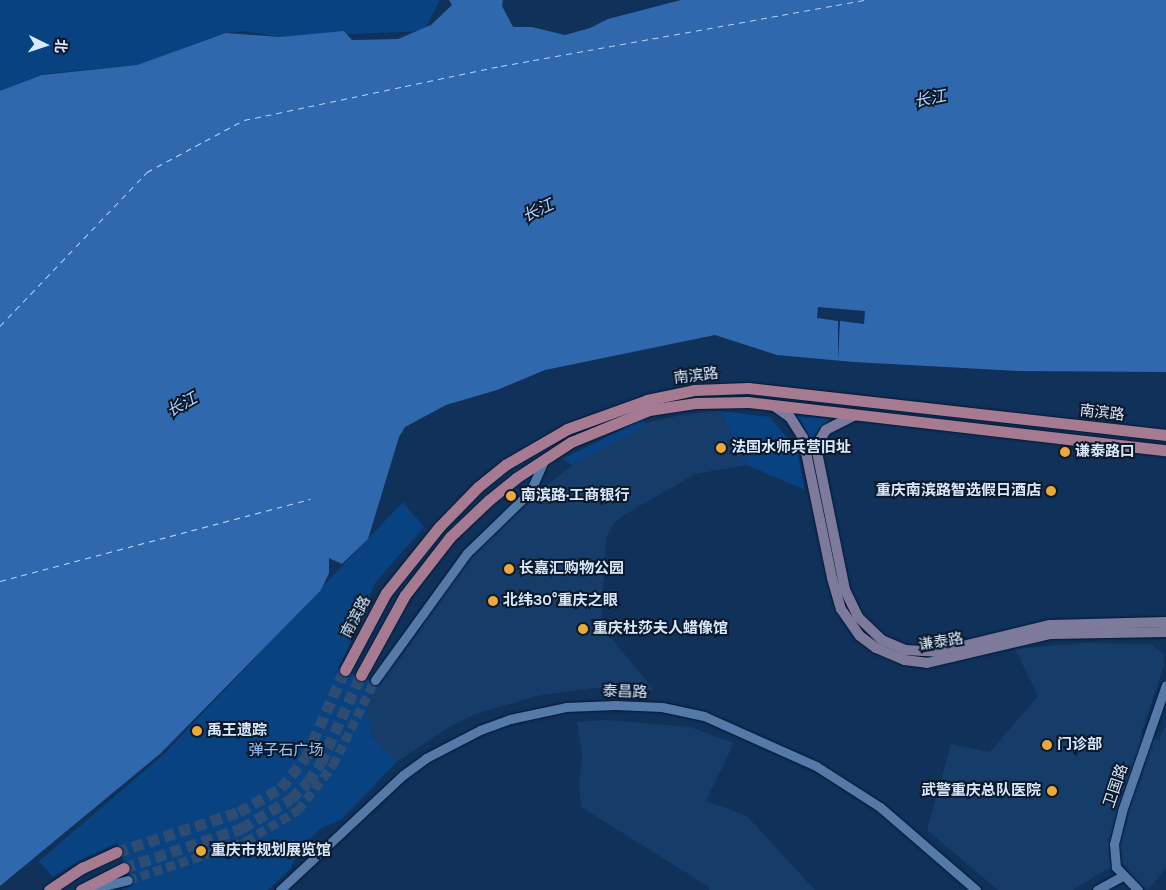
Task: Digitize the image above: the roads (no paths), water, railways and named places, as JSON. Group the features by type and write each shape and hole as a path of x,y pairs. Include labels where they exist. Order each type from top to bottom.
{"main road":[{"name":"南滨路","path":"345,670 386,593 453,512 505,464 567,429 602,414 670,394 724,387 769,390 1166,435"},
{"name":"南滨路","path":"361,675 405,595 450,538 489,500 546,457 603,427 650,410 724,401 1166,450"},
{"name":"谦泰路","path":"773,405 790,417 803,438 832,578 842,609 860,636 876,648 904,660 927,663 1050,634 1166,632"},
{"name":"谦泰路","path":"855,415 826,430 817,452 845,590 858,618 882,640 905,650 932,653 1050,624 1166,622"},
{"path":"1013,418 1020,424 1020,434"},
{"path":"1061,439 1052,435 1054,428 1113,434 1134,432"},
{"path":"50,890 60,882 117,852"},
{"path":"81,890 124,868"},
{"path":"60,882 70,890"}],"street":[{"path":"375,680 467,553 530,492 546,457"},
{"name":"卫国路","path":"1122,876 1114,856 1116,831 1166,686"},
{"name":"泰昌路","path":"280,890 403,775 426,758 480,730 510,719 566,707 614,705 662,707 704,716 816,766 880,807 976,890"},
{"path":"1097,890 1122,876 1138,890"},
{"path":"85,890 128,880"}],"water":[{"name":"长江","path":"449,0 503,0 502,6 513,27 532,27 565,35 590,28 608,19 681,0 1166,0 1166,372 1020,371 854,362 777,355 715,335 545,370 497,390 446,405 405,427 399,437 368,539 342,564 329,558 329,573 321,590 161,753 0,886 0,91 42,75 137,65 226,33 280,37 344,31 352,40 398,39 431,25 452,5"}],"tunnel":[{"path":"117,852 239,812 281,788 306,757 345,670"},
{"path":"124,868 242,828 291,799 308,782 321,763 361,675"},
{"path":"128,880 246,841 298,810 333,765 375,680"}],"place":[{"name":"法国水师兵营旧址","path":"721,448"},
{"name":"谦泰路口","path":"1065,452"},
{"name":"重庆南滨路智选假日酒店","path":"1051,491"},
{"name":"南滨路·工商银行","path":"511,496"},
{"name":"长嘉汇购物公园","path":"509,569"},
{"name":"北纬30°重庆之眼","path":"493,601"},
{"name":"重庆杜莎夫人蜡像馆","path":"583,629"},
{"name":"禹王遗踪","path":"197,731"},
{"name":"门诊部","path":"1047,745"},
{"name":"武警重庆总队医院","path":"1052,791"},
{"name":"重庆市规划展览馆","path":"201,851"}],"park label":[{"name":"弹子石广场","path":"286,751"}]}
